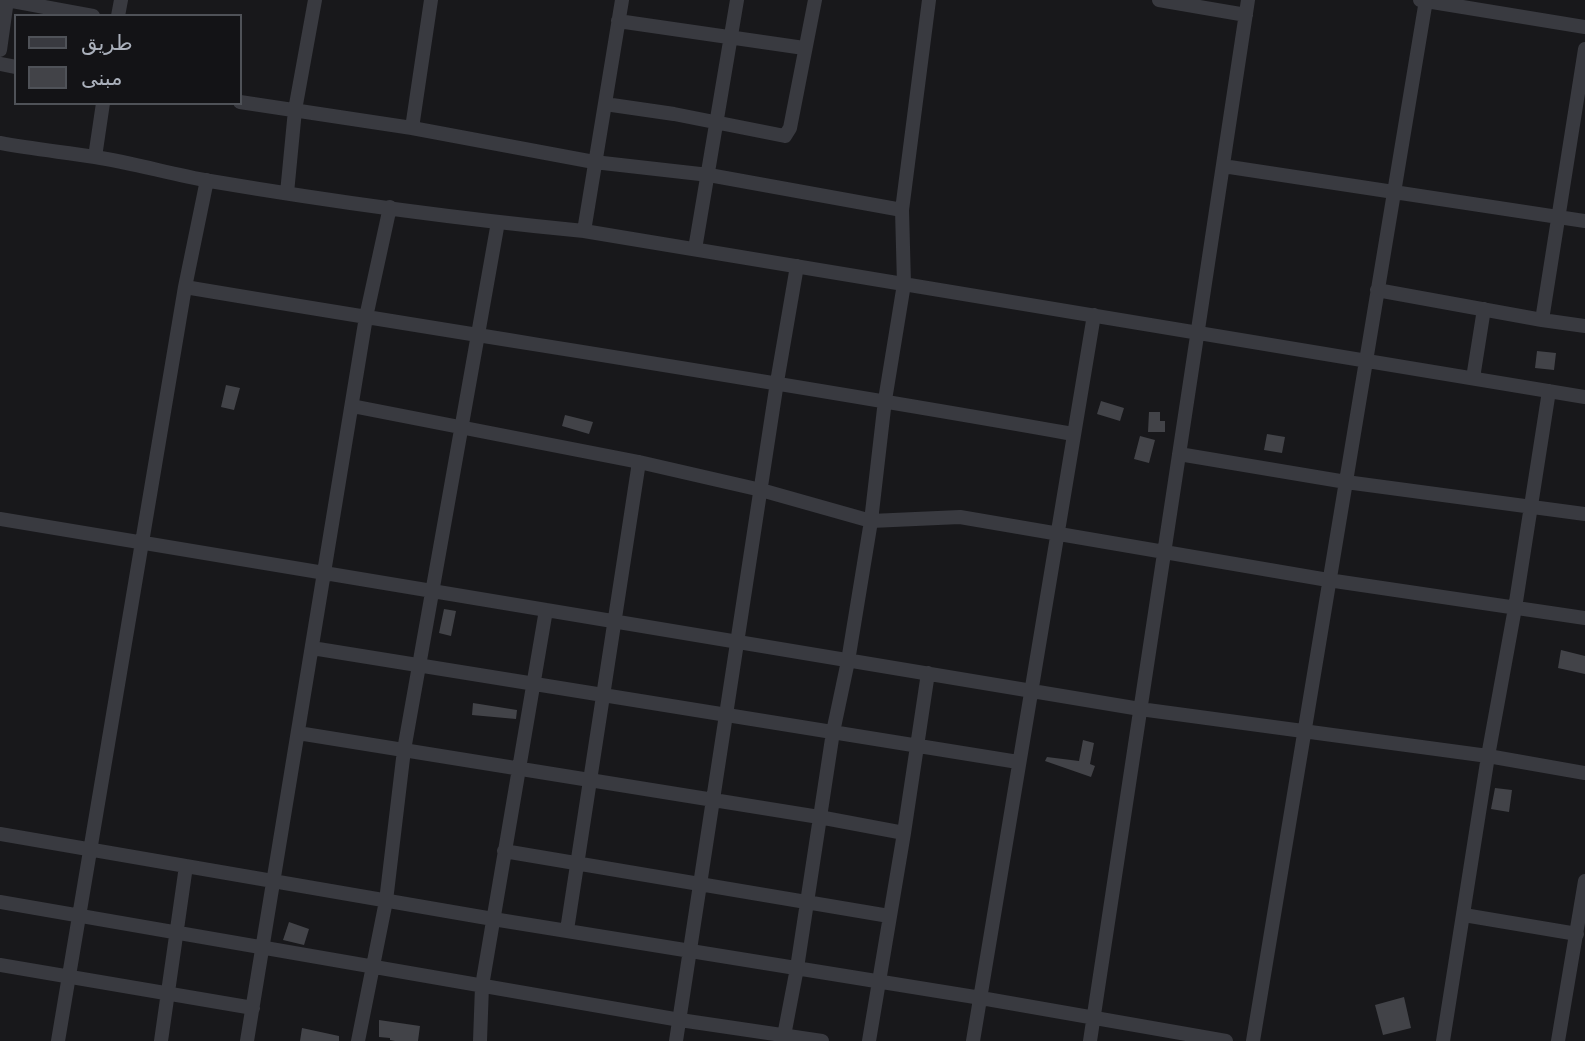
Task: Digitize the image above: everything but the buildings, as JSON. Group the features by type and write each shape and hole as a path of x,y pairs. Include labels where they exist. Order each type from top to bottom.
{"street":[{"path":"0,50 7,0 82,14"},
{"path":"287,193 295,110 315,0"},
{"path":"412,128 431,0"},
{"path":"584,231 622,0"},
{"path":"695,249 737,0"},
{"path":"605,104 674,114 785,136 790,128 815,0"},
{"path":"784,1038 833,732 848,661 871,521 885,400 904,284 902,209 929,0"},
{"path":"1159,0 1246,15"},
{"path":"1090,1041 1248,0"},
{"path":"1420,0 1585,27"},
{"path":"1253,1041 1426,0"},
{"path":"618,21 804,48"},
{"path":"1542,320 1585,49"},
{"path":"242,102 412,128 594,162 709,175 902,209"},
{"path":"95,157 103,105"},
{"path":"0,143 95,157 287,193 584,231 1585,397"},
{"path":"1223,166 1585,220"},
{"path":"58,1041 185,287 207,180"},
{"path":"247,1041 366,317 390,207"},
{"path":"358,1041 386,901 404,750 498,222"},
{"path":"677,1041 797,266"},
{"path":"185,287 477,336 777,382 1073,434"},
{"path":"1377,290 1585,326"},
{"path":"1473,378 1484,309"},
{"path":"973,1041 1094,315"},
{"path":"1443,1041 1549,391"},
{"path":"352,406 639,462 761,490 871,521 960,517 1328,580 1585,618"},
{"path":"1179,454 1346,482 1585,514"},
{"path":"567,930 639,462"},
{"path":"0,519 1140,709 1488,755 1585,773"},
{"path":"480,1041 482,986 546,610"},
{"path":"312,648 1018,762"},
{"path":"869,1041 928,673"},
{"path":"298,733 904,833"},
{"path":"0,834 1226,1041"},
{"path":"504,851 889,916"},
{"path":"177,1041 161,1040 186,866"},
{"path":"1558,1041 1585,881"},
{"path":"0,902 784,1038 822,1041"},
{"path":"1464,915 1577,934"},
{"path":"0,965 253,1008"}]}
